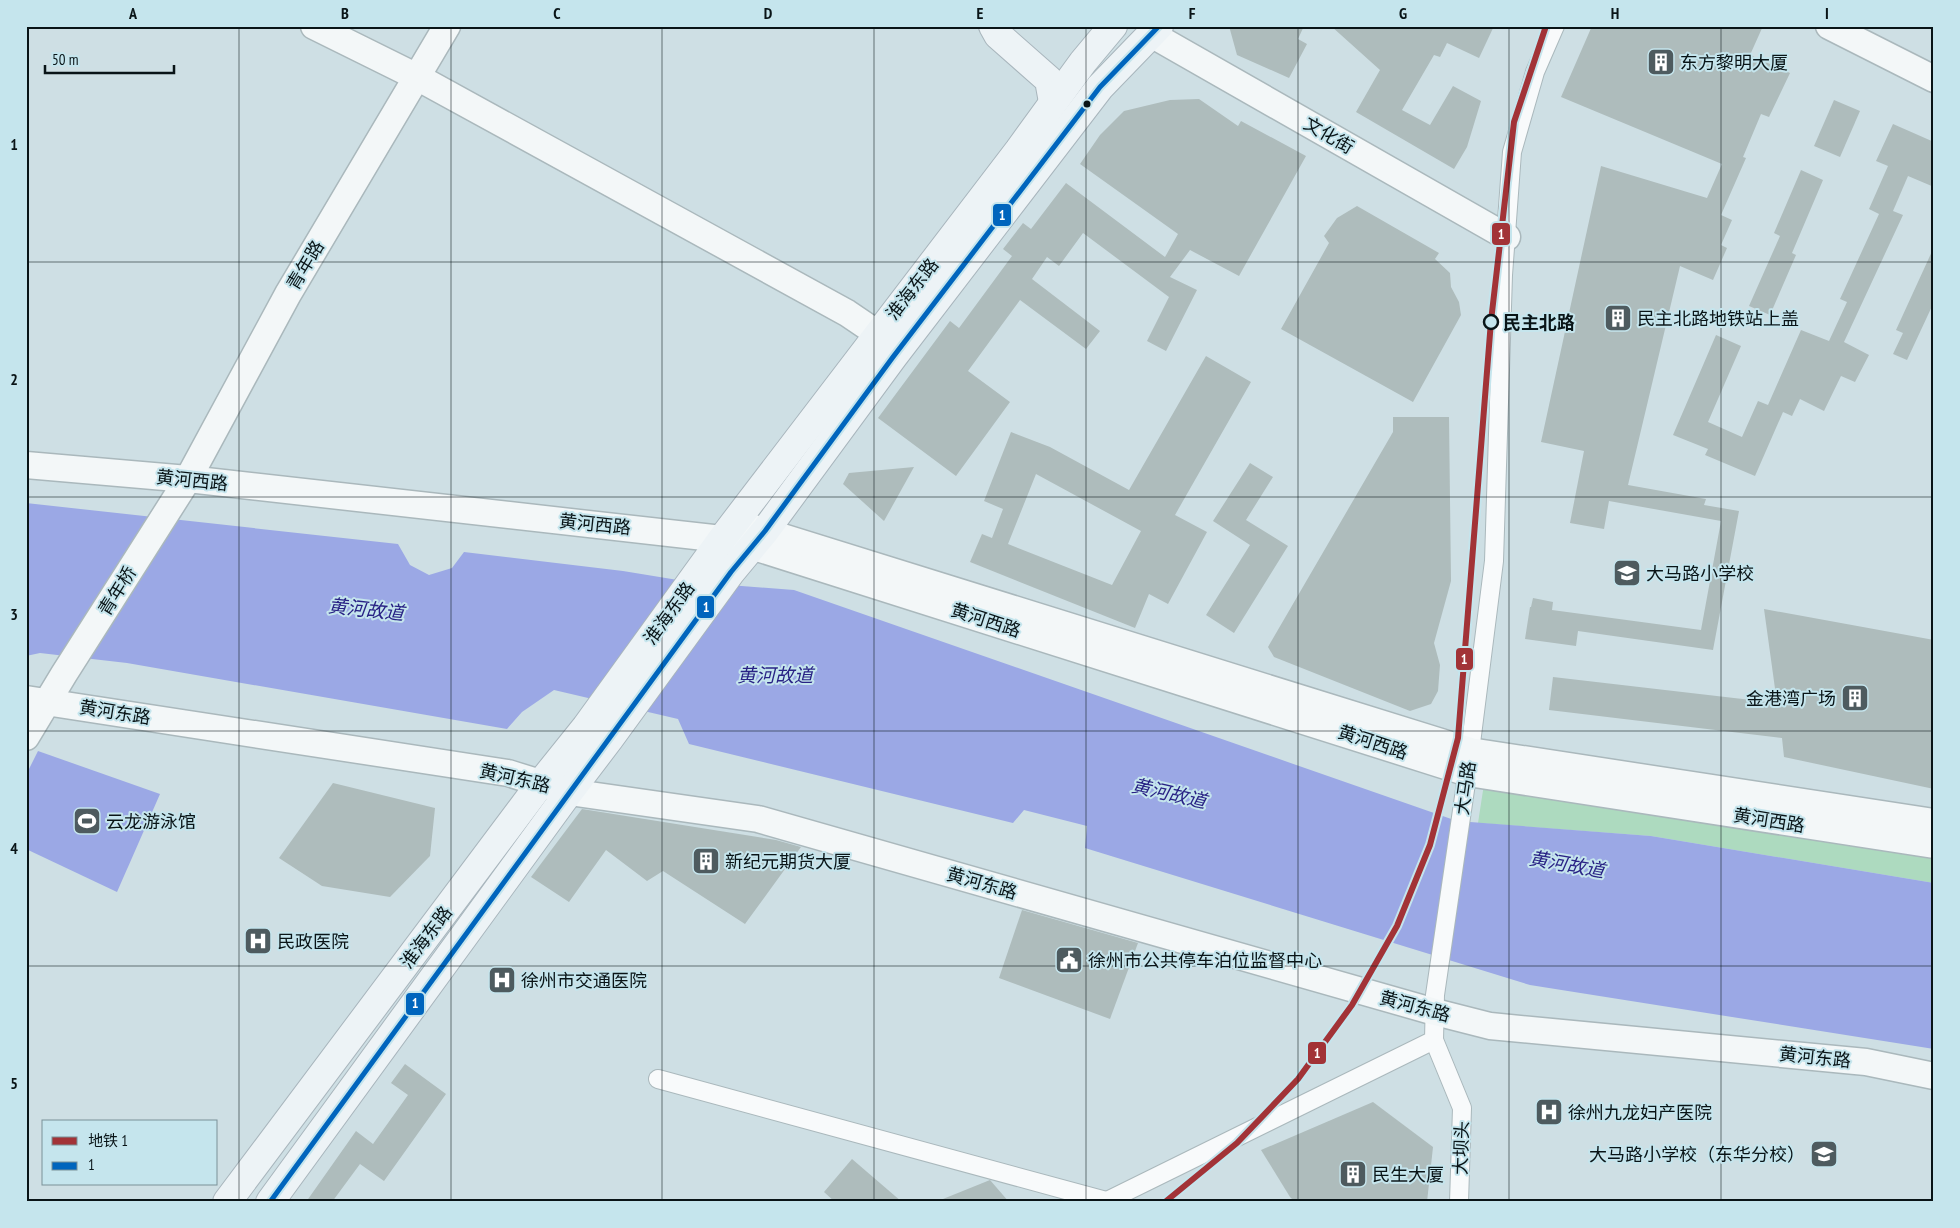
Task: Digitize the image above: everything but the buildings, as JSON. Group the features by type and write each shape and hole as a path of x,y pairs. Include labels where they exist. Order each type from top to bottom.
{"main road":[{"path":"993,26 998,35 1049,80 1053,102"},
{"name":"淮海东路","path":"228,1202 541,783 586,727 729,531 1019,150 1053,102 1113,26"},
{"name":"淮海东路","path":"270,1202 731,572 893,357 1100,87 1155,30"}],"street":[{"path":"314,26 417,77 847,313 878,334"},
{"name":"青年路","path":"170,507 193,470 288,294 447,26"},
{"name":"大马路","path":"1434,1040 1435,1004 1468,769 1494,561 1503,275 1512,152 1535,72 1555,26"},
{"path":"1829,26 1934,79"},
{"name":"文化街","path":"1155,30 1507,237"},
{"name":"黄河西路","path":"26,449 193,470 729,531 758,538 1468,769 1934,845"},
{"name":"黄河西路","path":"26,465 193,470"},
{"name":"青年桥","path":"26,736 37,701 64,674 170,507"},
{"name":"黄河东路","path":"37,701 508,773 569,792 758,819 1435,1004 1490,1026 1866,1062 1934,1076"},
{"name":"黄河西路","path":"1468,769 1934,822"},
{"path":"658,1079 1105,1201 1434,1040"},
{"name":"大坝头","path":"1434,1040 1462,1108 1459,1202"}],"green space":[{"path":"1484,784 1934,853 1934,883 1651,836 1478,823"}],"water":[{"name":"黄河故道","path":"26,503 398,544 410,565 429,575 452,568 464,552 623,571 690,582 794,590 1457,821 1651,836 1934,883 1934,1049 1530,985 1085,848 1087,826 1024,810 1013,823 689,744 678,719 554,690 522,712 507,729 127,663 40,653 26,656"},
{"name":"云龙游泳馆","path":"38,751 160,794 117,892 26,849 26,775"}],"metro line":[{"name":"1","path":"1165,1202 1237,1143 1298,1079 1352,1005 1397,926 1430,845 1458,738 1491,321 1514,122 1546,26"}],"transit line":[{"name":"1","path":"270,1202 731,572 765,531 893,357 1100,87 1159,26"}],"place":[{"name":"东方黎明大厦","path":"1661,62"},
{"name":"民主北路地铁站上盖","path":"1618,318"},
{"name":"民主北路","path":"1491,322"},
{"name":"大马路小学校","path":"1627,573"},
{"name":"金港湾广场","path":"1855,698"},
{"name":"云龙游泳馆","path":"87,821"},
{"name":"新纪元期货大厦","path":"706,861"},
{"name":"民政医院","path":"258,941"},
{"name":"徐州市公共停车泊位监督中心","path":"1069,960"},
{"name":"徐州市交通医院","path":"502,980"},
{"name":"徐州九龙妇产医院","path":"1549,1112"},
{"name":"大马路小学校（东华分校）","path":"1824,1154"},
{"name":"民生大厦","path":"1353,1174"}]}
